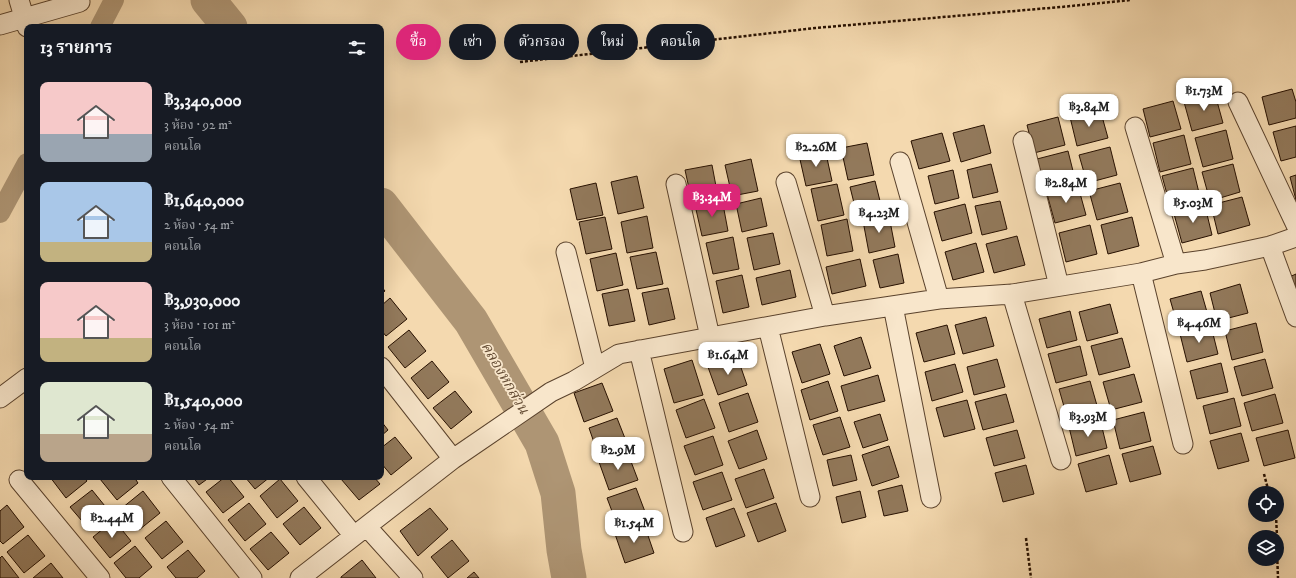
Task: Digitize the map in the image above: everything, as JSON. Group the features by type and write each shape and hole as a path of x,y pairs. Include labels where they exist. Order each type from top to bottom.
{"street":[{"path":"19,0 26,23"},
{"path":"0,25 26,23 80,2"},
{"path":"1238,102 1296,225"},
{"path":"1135,127 1176,264"},
{"path":"1023,141 1059,286"},
{"path":"900,162 939,299"},
{"path":"786,182 825,316"},
{"path":"676,184 710,337"},
{"path":"300,578 454,459 517,417 551,392 574,381 619,354 825,316 939,299 1012,294 1141,273 1176,264 1205,260 1270,246 1296,237"},
{"path":"1270,246 1296,317"},
{"path":"566,252 595,368"},
{"path":"1141,273 1183,444"},
{"path":"1012,294 1061,460"},
{"path":"893,306 931,498"},
{"path":"768,326 810,497"},
{"path":"639,350 683,532"},
{"path":"384,371 454,459"},
{"path":"0,398 24,380"},
{"path":"18,480 100,578"},
{"path":"173,480 252,578"},
{"path":"309,480 360,532 412,578"}],"path":[{"path":"520,62 815,28 1131,0"},
{"path":"1264,474 1267,486"},
{"path":"1026,538 1031,578"},
{"path":"1278,566 1278,578"}],"building":[{"path":"1292,89 1296,102 1296,118 1269,125 1262,97"},
{"path":"1215,94 1223,123 1192,131 1184,102"},
{"path":"1173,101 1181,129 1150,137 1143,109"},
{"path":"1100,109 1108,138 1077,146 1070,117"},
{"path":"1058,117 1065,145 1034,153 1027,125"},
{"path":"984,125 991,153 961,162 953,133"},
{"path":"1296,126 1296,157 1281,161 1273,132"},
{"path":"1226,130 1233,159 1203,167 1195,138"},
{"path":"942,133 950,161 919,169 911,141"},
{"path":"1184,135 1191,164 1160,172 1153,143"},
{"path":"867,143 874,175 848,180 841,148"},
{"path":"1110,147 1117,175 1087,183 1079,155"},
{"path":"825,149 832,181 806,186 799,155"},
{"path":"1068,151 1075,179 1045,187 1037,159"},
{"path":"751,159 758,191 732,196 725,165"},
{"path":"991,164 998,192 973,198 967,170"},
{"path":"1233,164 1240,192 1210,201 1202,172"},
{"path":"712,165 718,197 692,202 685,170"},
{"path":"1193,168 1200,197 1170,205 1162,176"},
{"path":"953,170 959,198 935,204 928,176"},
{"path":"1296,175 1296,200 1290,177"},
{"path":"637,176 644,208 618,214 611,182"},
{"path":"875,181 882,209 857,215 850,187"},
{"path":"596,183 603,215 577,220 570,189"},
{"path":"1120,183 1128,212 1097,220 1089,191"},
{"path":"837,184 844,215 818,221 811,189"},
{"path":"1078,186 1086,215 1055,223 1047,194"},
{"path":"1242,197 1250,225 1218,234 1211,205"},
{"path":"761,198 767,226 742,232 736,204"},
{"path":"722,199 728,231 702,236 695,205"},
{"path":"1000,201 1007,229 982,235 975,206"},
{"path":"965,204 972,233 942,241 934,212"},
{"path":"1205,206 1212,235 1182,243 1174,214"},
{"path":"647,216 653,248 627,253 621,222"},
{"path":"889,216 895,247 869,253 863,221"},
{"path":"605,217 612,249 586,254 579,222"},
{"path":"1132,217 1139,246 1108,254 1101,225"},
{"path":"847,219 853,251 827,256 821,225"},
{"path":"1090,225 1097,254 1066,262 1059,233"},
{"path":"773,233 780,264 754,270 747,238"},
{"path":"1017,236 1025,265 994,273 986,244"},
{"path":"733,237 739,269 713,274 706,243"},
{"path":"976,243 984,272 953,280 945,252"},
{"path":"656,252 663,284 637,289 630,257"},
{"path":"616,253 623,285 597,291 590,259"},
{"path":"898,254 904,283 880,288 873,260"},
{"path":"860,259 866,286 832,294 826,267"},
{"path":"790,270 796,297 762,305 756,278"},
{"path":"1296,274 1296,298 1287,278"},
{"path":"742,275 749,307 723,313 716,281"},
{"path":"1240,284 1248,313 1217,321 1210,293"},
{"path":"668,288 675,319 649,325 642,293"},
{"path":"628,289 635,321 609,326 602,294"},
{"path":"1201,291 1209,319 1178,327 1170,299"},
{"path":"390,298 407,319 386,336 384,334 384,303"},
{"path":"1110,304 1118,333 1087,341 1079,312"},
{"path":"1070,311 1077,340 1047,348 1039,319"},
{"path":"986,317 994,346 963,354 955,325"},
{"path":"1256,323 1263,352 1232,360 1225,331"},
{"path":"947,325 955,354 924,362 916,333"},
{"path":"1211,326 1218,354 1187,362 1180,334"},
{"path":"409,330 426,351 405,368 388,347"},
{"path":"861,337 871,368 844,376 834,346"},
{"path":"1122,338 1130,367 1099,375 1091,346"},
{"path":"820,344 830,374 802,383 792,352"},
{"path":"1080,346 1087,375 1056,383 1048,354"},
{"path":"737,356 747,385 718,395 708,367"},
{"path":"997,359 1005,387 974,395 967,367"},
{"path":"1265,359 1273,388 1242,396 1234,367"},
{"path":"692,360 703,395 674,403 664,369"},
{"path":"432,361 449,382 428,399 411,378"},
{"path":"1221,363 1228,392 1197,399 1190,371"},
{"path":"955,364 963,392 932,401 925,372"},
{"path":"1134,374 1142,402 1111,410 1103,382"},
{"path":"878,375 885,401 848,411 841,386"},
{"path":"828,381 838,411 810,420 801,390"},
{"path":"1090,381 1098,409 1067,417 1059,389"},
{"path":"602,383 613,411 584,422 574,393"},
{"path":"455,391 472,412 451,429 433,408"},
{"path":"748,393 758,422 729,432 719,403"},
{"path":"1006,394 1014,422 983,430 975,402"},
{"path":"1275,394 1283,423 1252,431 1244,403"},
{"path":"1234,398 1241,426 1210,434 1203,406"},
{"path":"704,399 715,428 686,438 676,410"},
{"path":"967,400 975,429 944,437 936,408"},
{"path":"1144,412 1151,441 1120,449 1113,420"},
{"path":"880,414 888,440 863,448 854,422"},
{"path":"840,417 850,447 823,455 813,425"},
{"path":"617,418 628,446 599,457 589,428"},
{"path":"1100,419 1107,448 1076,456 1069,427"},
{"path":"384,425 388,430 384,433"},
{"path":"757,430 767,459 739,469 728,441"},
{"path":"1017,430 1025,458 994,466 986,438"},
{"path":"1288,430 1295,458 1264,466 1256,438"},
{"path":"1241,433 1249,461 1218,469 1210,441"},
{"path":"713,436 723,465 695,475 684,446"},
{"path":"395,437 412,458 391,475 384,467 384,446"},
{"path":"889,446 899,477 872,486 862,455"},
{"path":"1153,446 1161,474 1130,482 1122,454"},
{"path":"627,451 638,480 609,490 599,462"},
{"path":"851,455 857,480 833,486 827,460"},
{"path":"1109,455 1117,484 1086,492 1078,464"},
{"path":"1026,465 1034,494 1003,502 995,473"},
{"path":"764,469 774,498 746,508 735,479"},
{"path":"722,472 732,500 703,510 693,482"},
{"path":"52,480 86,480 87,481 66,498"},
{"path":"101,480 136,480 138,483 117,500"},
{"path":"195,480 206,480 199,485"},
{"path":"221,480 230,480 244,497 223,513 206,492"},
{"path":"248,480 266,480 255,489"},
{"path":"279,480 281,480 298,501 277,518 260,496"},
{"path":"342,480 377,480 380,484 359,500"},
{"path":"902,485 908,511 884,516 878,491"},
{"path":"636,488 647,517 618,527 607,498"},
{"path":"92,490 109,511 88,528 70,507"},
{"path":"143,491 160,513 139,530 122,508"},
{"path":"860,491 866,517 842,523 836,497"},
{"path":"249,503 266,524 245,541 228,520"},
{"path":"776,503 786,531 758,542 747,513"},
{"path":"7,505 24,527 3,544 0,541 0,511"},
{"path":"304,507 321,528 300,545 283,524"},
{"path":"430,508 448,529 418,556 400,531"},
{"path":"734,508 745,536 716,547 706,518"},
{"path":"114,520 131,541 110,558 93,537"},
{"path":"166,521 183,542 162,559 145,538"},
{"path":"644,524 654,553 625,563 615,534"},
{"path":"271,532 289,553 268,570 250,549"},
{"path":"28,535 45,556 24,573 7,552"},
{"path":"452,540 469,561 448,578 431,557"},
{"path":"135,546 152,567 139,578 126,578 114,563"},
{"path":"188,550 205,571 197,578 176,578 167,567"},
{"path":"2,556 19,578 0,578 0,558"},
{"path":"362,560 376,578 341,578 341,577"},
{"path":"51,563 63,578 33,578"},
{"path":"474,572 479,578 467,578"}],"waterway":[{"path":"102,24 114,0"},
{"name":"คลองหกส่วน","path":"208,0 228,24"},
{"path":"0,213 24,169"},
{"name":"คลองหกส่วน","path":"384,209 471,321 542,443 558,493 564,550 569,578"}]}
